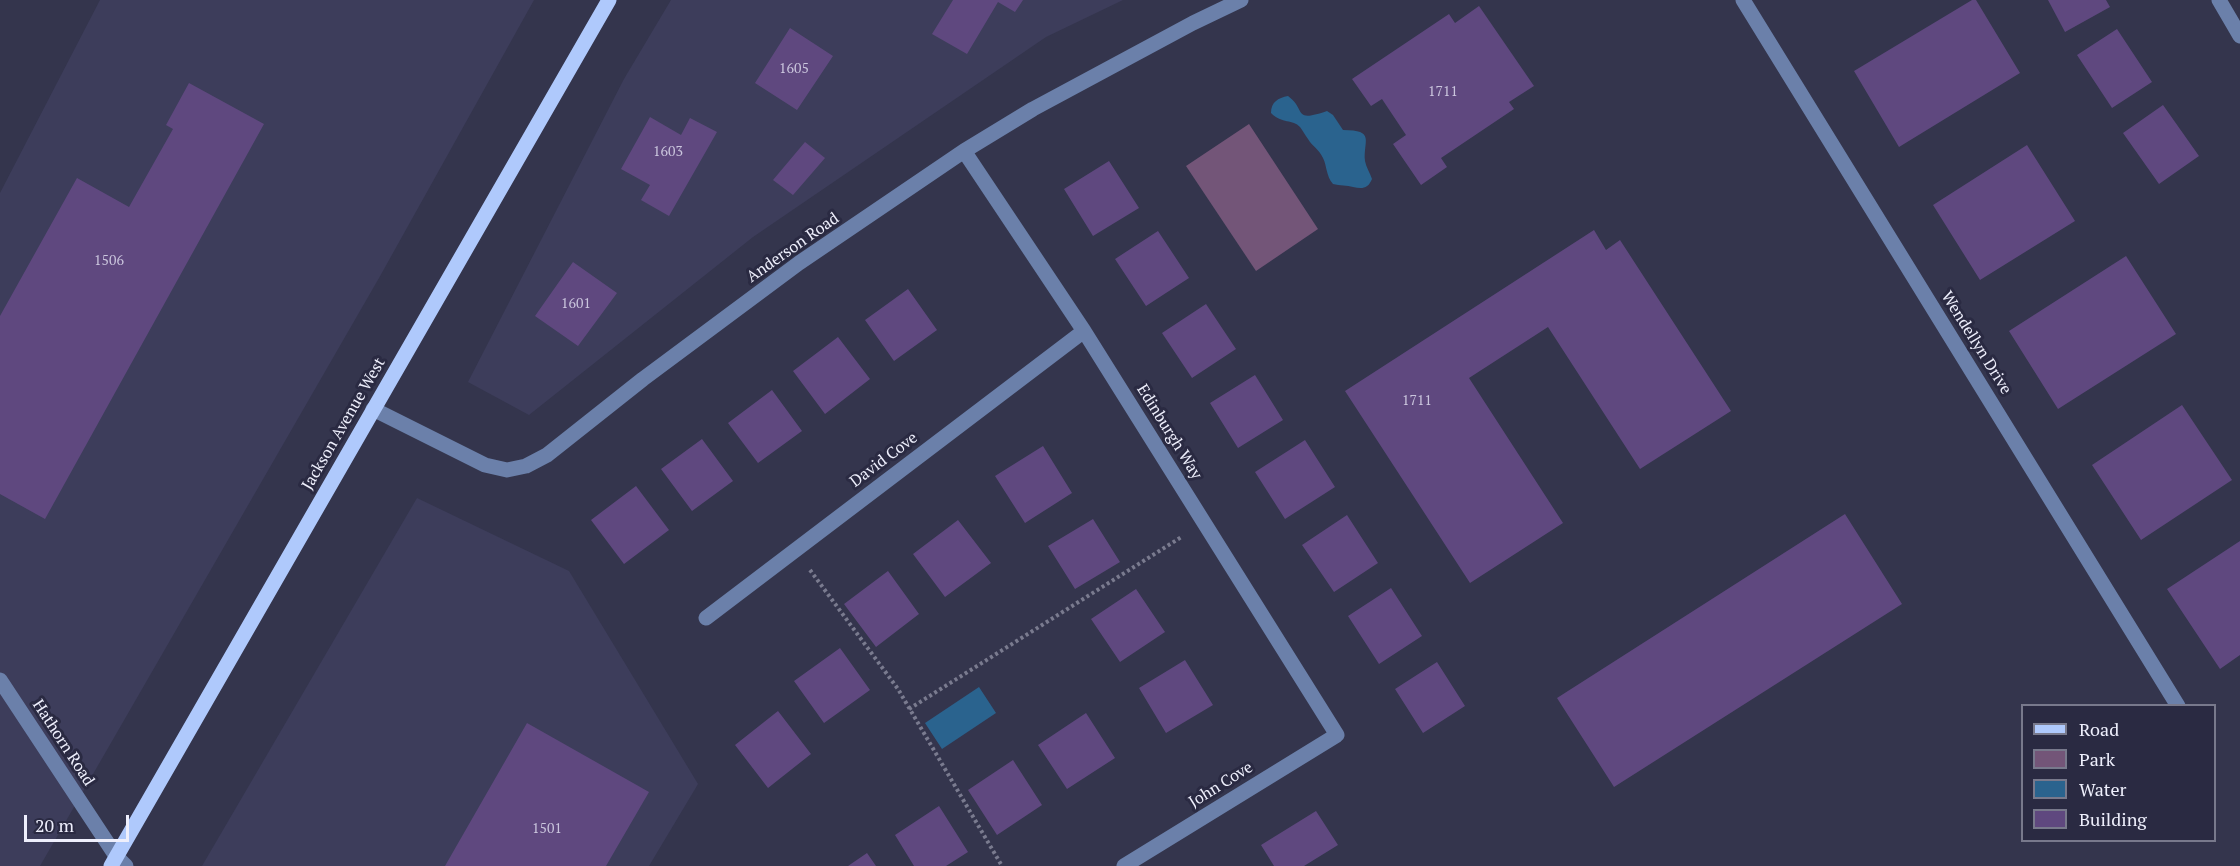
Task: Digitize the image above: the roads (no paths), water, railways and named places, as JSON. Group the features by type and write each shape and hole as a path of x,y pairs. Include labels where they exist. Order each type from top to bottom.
{"main road":[{"name":"Jackson Avenue West","path":"118,863 373,409 609,0"}],"street":[{"name":"Anderson Road","path":"373,409 485,465 507,470 526,466 547,455 643,379 800,263 964,152 1033,109 1193,23 1241,0"},
{"name":"Wendellyn Drive","path":"1743,0 2177,704"},
{"path":"2219,0 2240,36"},
{"name":"Edinburgh Way","path":"964,152 1084,331 1337,735"},
{"name":"David Cove","path":"706,618 1084,331"},
{"name":"Hathorn Road","path":"0,680 118,863"},
{"name":"John Cove","path":"1124,866 1337,735"}],"water":[{"path":"1288,96 1304,115 1309,116 1327,111 1333,115 1343,130 1360,132 1364,135 1366,138 1365,161 1372,179 1369,185 1359,188 1333,184 1321,155 1300,127 1279,119 1271,113 1276,101"},
{"path":"979,687 996,713 942,749 925,723"}]}
